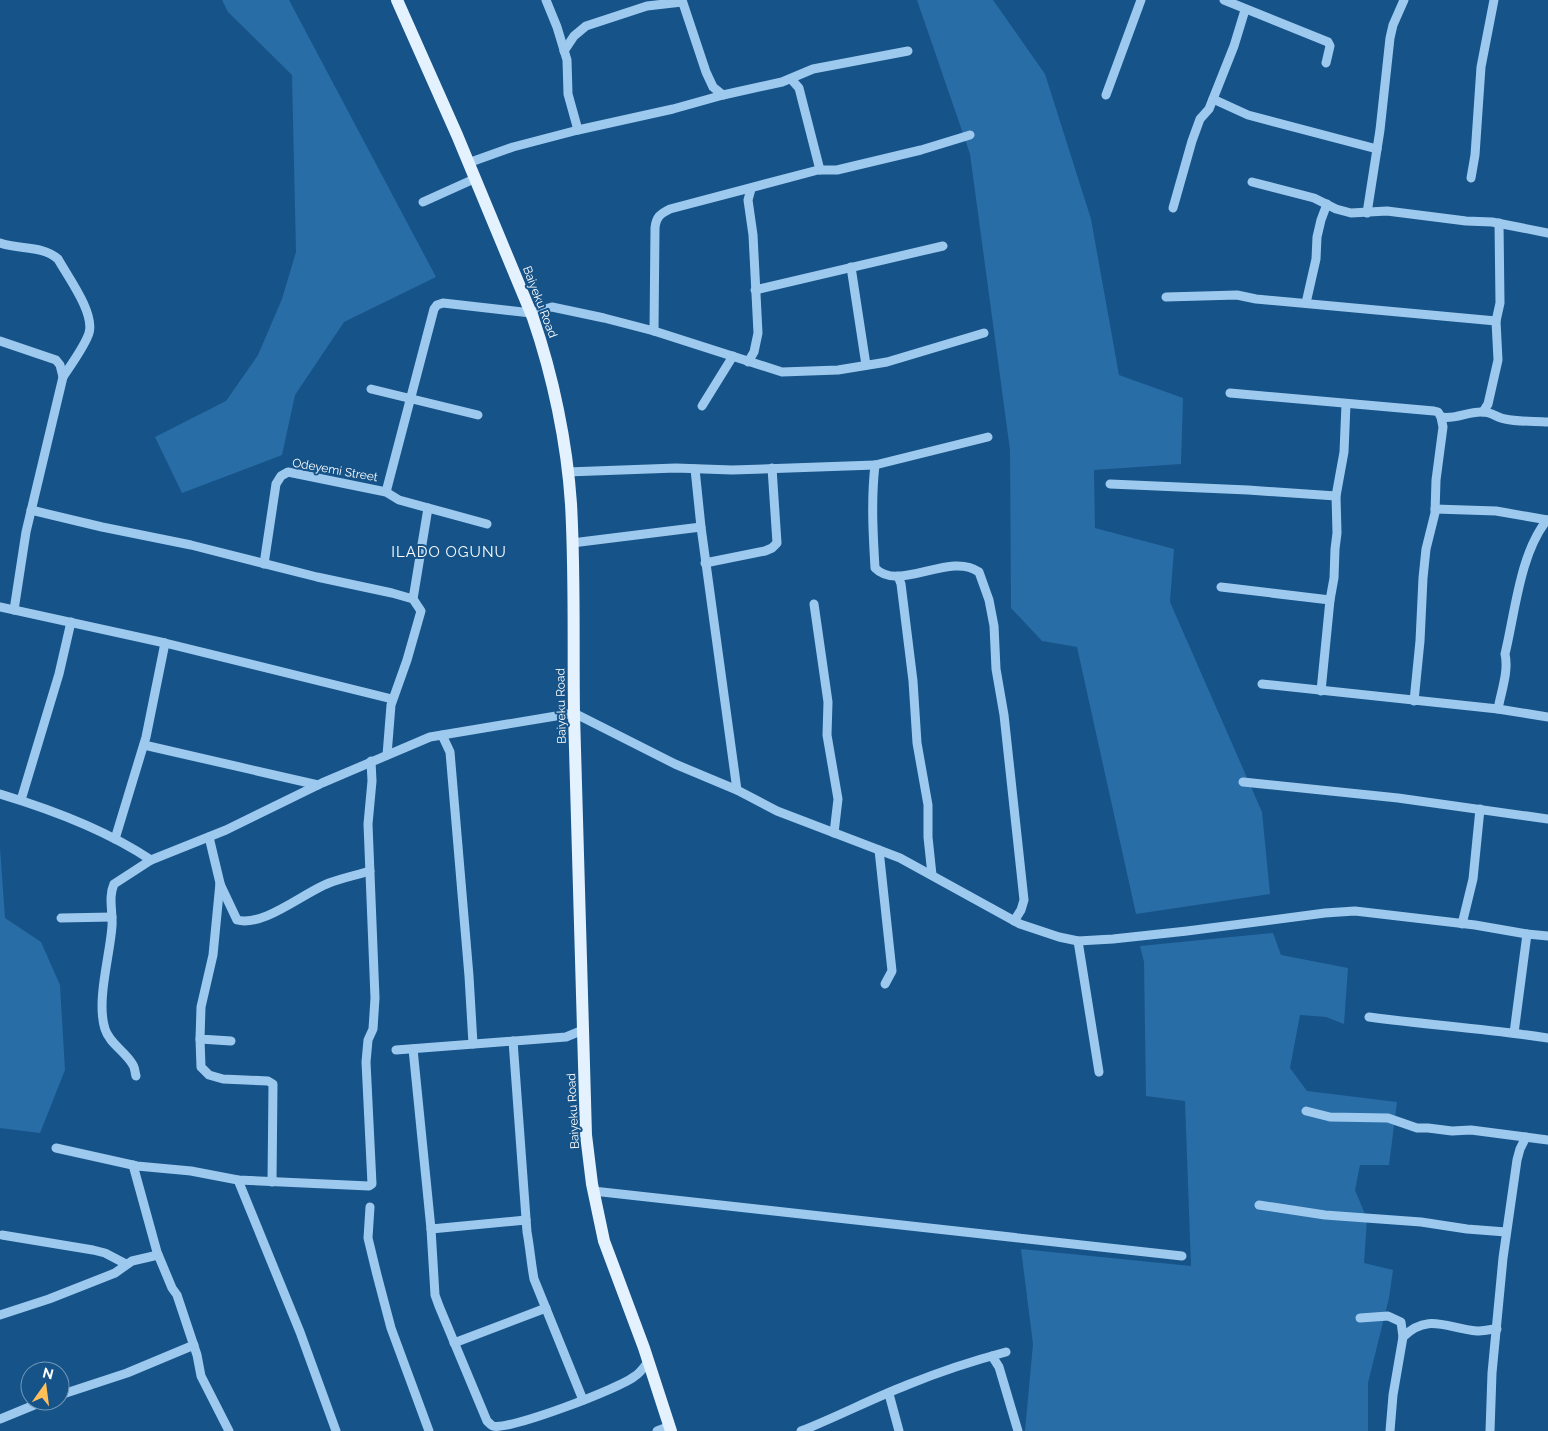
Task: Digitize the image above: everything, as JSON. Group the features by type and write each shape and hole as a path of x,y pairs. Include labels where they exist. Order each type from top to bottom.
{"main road":[{"name":"Baiyeku Road","path":"397,0 531,313 544,348 561,427 571,502 574,713 586,1135 593,1191 604,1240 670,1429"}],"street":[{"path":"546,0 567,60 568,94 578,130"},
{"path":"1106,95 1141,0"},
{"path":"1224,0 1328,42 1330,46 1326,63"},
{"path":"1367,213 1377,149 1390,38 1393,24 1404,0"},
{"path":"1471,178 1475,155 1481,67 1494,0"},
{"path":"564,51 574,36 586,26 647,6 682,1 706,72 713,87 723,95"},
{"path":"1173,208 1200,119 1209,109 1234,46 1245,10"},
{"path":"468,163 513,147 792,79 813,70 908,52"},
{"path":"792,79 798,88 820,170"},
{"path":"709,100 713,87"},
{"path":"1213,99 1248,115 1377,149"},
{"path":"654,331 656,220 659,215 670,209 820,170 837,170 921,150 970,134"},
{"path":"423,202 474,179"},
{"path":"1252,182 1314,198 1336,209 1351,213 1387,211 1466,221 1492,222 1548,234"},
{"path":"748,362 754,352 758,333 748,200 750,189"},
{"path":"739,192 748,200"},
{"path":"1306,303 1316,259 1317,236 1327,204"},
{"path":"1486,408 1498,360 1496,322 1500,303 1498,224"},
{"path":"0,243 43,250 51,253 58,259 88,314 90,326 88,334 63,377 31,510 14,610"},
{"path":"755,290 943,246"},
{"path":"851,267 866,365"},
{"path":"1166,297 1237,295 1256,299 1496,322"},
{"path":"386,492 434,309 437,305 443,303 531,313 552,307 654,331 782,372 838,370 892,361 984,333"},
{"path":"0,341 56,360 63,377"},
{"path":"702,406 733,356"},
{"path":"371,389 478,415"},
{"path":"1230,393 1260,394 1346,404 1434,411 1445,418"},
{"path":"1321,691 1334,578 1337,533 1336,496 1344,452 1346,404"},
{"path":"1486,408 1506,420 1548,422"},
{"path":"1445,418 1486,408"},
{"path":"1414,701 1426,549 1435,509 1436,480 1445,418"},
{"path":"567,472 676,468 875,466 988,437"},
{"path":"875,466 872,489 875,568 882,573 898,576 944,567 963,566 972,568 980,572 989,600 994,626 996,669 1004,715 1024,900 1014,921"},
{"path":"705,563 765,552 777,543 772,468"},
{"path":"696,469 705,563 737,790"},
{"name":"Odeyemi Street","path":"264,564 276,484 281,476 288,472 386,492 399,500 487,524"},
{"path":"1110,484 1336,496"},
{"path":"413,599 428,508"},
{"path":"1435,509 1496,511 1547,520 1536,536 1517,596 1505,654 1507,660 1506,671 1498,709"},
{"path":"31,510 102,527 192,545 413,599 421,611 407,660 392,699 387,755"},
{"path":"572,543 701,527"},
{"path":"898,576 901,584 913,681 917,743 928,805 928,837 932,875"},
{"path":"1221,587 1330,600"},
{"path":"814,604 828,702 827,735 838,799 834,833"},
{"path":"0,607 165,644 392,699"},
{"path":"21,800 59,674 71,622"},
{"path":"115,839 144,745 165,644"},
{"path":"1262,684 1498,709 1548,717"},
{"path":"136,1076 133,1065 105,1030 103,1018 102,989 106,972 112,917 111,890 114,884 151,860 209,837 318,785 430,737 574,713 675,764 737,790 777,811 900,858 1014,921 1059,937 1078,941 1187,932 1266,920 1355,911 1548,936"},
{"path":"450,752 458,732"},
{"path":"442,735 450,752 473,1044"},
{"path":"144,745 318,785"},
{"path":"56,1148 133,1165 190,1171 238,1180 369,1186 372,1184 366,1062 368,1040 373,1029 375,998 368,824 372,781 371,762"},
{"path":"1243,782 1398,798 1548,819"},
{"path":"0,794 38,806 115,839 151,860"},
{"path":"1462,924 1473,879 1480,809"},
{"path":"209,837 220,883 237,920 251,922 269,915 329,883 370,871"},
{"path":"879,850 892,971 885,984"},
{"path":"220,883 213,955 201,1007 201,1067 209,1075 223,1078 268,1081 273,1084 272,1182"},
{"path":"61,918 112,917"},
{"path":"1514,1033 1527,934"},
{"path":"1078,941 1099,1072"},
{"path":"1369,1017 1548,1038"},
{"path":"396,1050 584,1036"},
{"path":"200,1039 231,1041"},
{"path":"513,1041 531,1265 534,1279 583,1400"},
{"path":"413,1049 431,1229 435,1295 487,1421 492,1425 521,1421 583,1400 635,1377 648,1362"},
{"path":"1306,1111 1330,1117 1388,1118 1417,1128 1452,1131 1471,1130 1548,1140"},
{"path":"1490,1431 1492,1373 1506,1232 1520,1149 1526,1137"},
{"path":"133,1165 158,1255 172,1288 177,1295 194,1345 201,1376 229,1431"},
{"path":"238,1180 300,1332 336,1431"},
{"path":"593,1191 728,1204 1014,1239 1182,1256"},
{"path":"1259,1205 1325,1215 1421,1222 1467,1229 1506,1232"},
{"path":"370,1207 368,1238 377,1275 391,1328 429,1431"},
{"path":"431,1229 526,1220"},
{"path":"2,1235 93,1250 105,1253 126,1264"},
{"path":"0,1315 49,1299 115,1273 126,1264 158,1255"},
{"path":"454,1343 546,1308"},
{"path":"1360,1318 1388,1316 1401,1322 1403,1337 1393,1395 1390,1431"},
{"path":"1403,1337 1421,1324 1438,1323 1479,1331 1497,1329"},
{"path":"70,1392 127,1373 194,1345"},
{"path":"801,1431 907,1385 1006,1352"},
{"path":"992,1356 999,1368 1018,1431"},
{"path":"635,1377 654,1379"},
{"path":"889,1394 899,1431"},
{"path":"0,1419 20,1411"},
{"path":"657,1431 670,1429"}],"shaded area":[{"path":"222,0 289,0 436,277 344,322 295,395 282,455 182,493 155,437 226,401 258,355 282,299 296,252 292,75 228,12"},
{"path":"917,0 993,0 1045,74 1091,219 1119,375 1183,398 1181,464 1094,470 1095,528 1174,549 1170,602 1262,812 1270,894 1136,914 1077,647 1042,641 1011,608 1010,450 970,154"},
{"path":"0,848 5,918 41,942 60,985 65,1070 40,1133 0,1128"},
{"path":"1273,933 1281,955 1348,968 1344,1024 1326,1017 1300,1015 1290,1068 1307,1091 1397,1102 1389,1165 1360,1165 1355,1190 1367,1219 1364,1263 1393,1270 1389,1298 1368,1383 1368,1431 1025,1431 1033,1344 1021,1249 1191,1266 1185,1101 1146,1096 1144,962 1140,946"}],"district":[{"name":"ILADO OGUNU","path":"449,552"}]}
